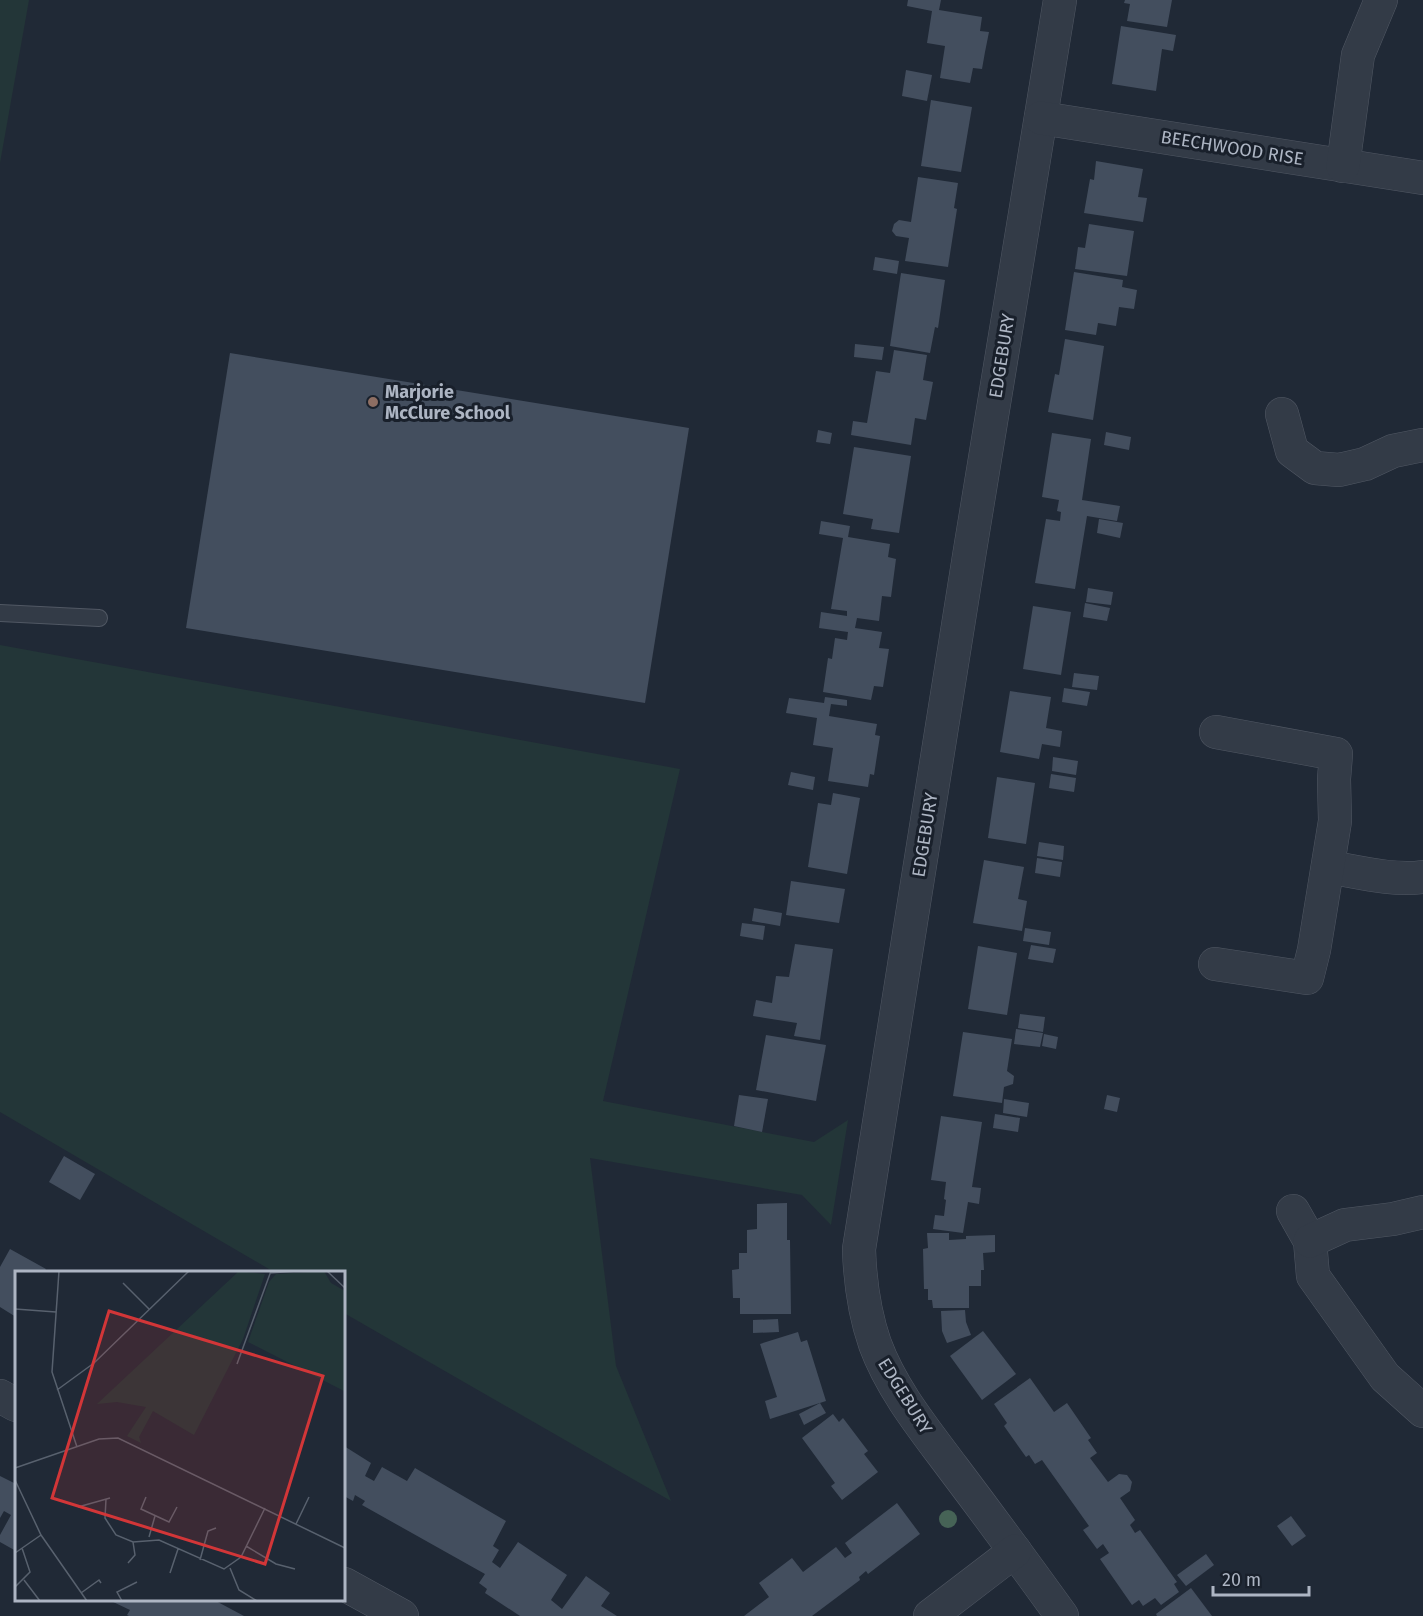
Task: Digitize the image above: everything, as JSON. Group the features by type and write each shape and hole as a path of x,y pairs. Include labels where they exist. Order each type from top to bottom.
{"street":[{"name":"EDGEBURY","path":"1060,0 970,550 860,1249 860,1283 866,1315 889,1376 1062,1616"},
{"path":"1343,166 1358,55 1381,0"},
{"name":"BEECHWOOD RISE","path":"1041,118 1423,178"},
{"path":"1282,414 1292,451 1315,468 1339,470 1365,464 1393,451 1423,445"},
{"path":"1215,964 1307,978 1335,821 1336,754 1216,732"},
{"path":"1328,867 1410,879 1423,877"},
{"path":"1293,1211 1310,1241 1313,1276 1385,1377 1423,1412"},
{"path":"1310,1241 1345,1225 1393,1220 1423,1212"},
{"path":"0,1396 15,1404"},
{"path":"930,1616 1015,1551"},
{"path":"345,1585 402,1616"}],"lane":[{"path":"0,613 99,618"}],"shaded area":[{"path":"0,0 29,0 0,163"},
{"path":"0,645 680,769 603,1101 814,1142 848,1120 831,1225 802,1195 590,1158 616,1366 671,1501 345,1314 345,1271 272,1271 0,1112"}],"building":[{"path":"908,0 941,0 939,10 982,17 980,31 989,32 982,69 973,68 970,83 940,78 945,46 927,43 932,11 907,6"},
{"path":"1125,0 1172,0 1167,27 1127,21 1130,4 1124,3"},
{"path":"1121,26 1176,35 1173,51 1162,49 1156,91 1112,84"},
{"path":"906,70 932,75 927,101 902,96"},
{"path":"931,100 972,107 961,172 921,166"},
{"path":"1096,161 1143,169 1138,197 1147,198 1143,222 1084,213 1090,179 1094,180"},
{"path":"918,177 958,183 954,208 957,209 948,267 905,261 909,238 896,236 892,231 894,224 899,220 911,222"},
{"path":"1089,224 1134,231 1127,276 1075,269 1078,247 1085,248"},
{"path":"875,257 899,261 897,274 873,270"},
{"path":"1074,272 1123,280 1122,287 1137,290 1134,309 1119,307 1116,326 1098,323 1096,335 1065,330"},
{"path":"901,273 945,280 938,328 935,327 930,353 890,346"},
{"path":"1065,339 1104,346 1093,420 1048,412 1055,374 1059,375"},
{"path":"855,344 884,347 882,360 854,357"},
{"path":"894,350 927,355 923,380 933,382 926,420 915,418 911,445 851,435 853,421 867,423 876,371 890,373"},
{"path":"230,353 689,428 645,703 186,628"},
{"path":"818,430 832,433 830,444 816,442"},
{"path":"1106,432 1131,437 1129,450 1104,445"},
{"path":"1052,433 1091,439 1082,500 1120,506 1117,521 1087,516 1075,589 1035,583 1046,519 1060,521 1061,512 1057,511 1059,500 1042,497"},
{"path":"854,447 911,456 899,533 871,529 873,519 843,514"},
{"path":"1099,519 1123,523 1120,538 1097,533"},
{"path":"821,521 850,526 848,537 890,544 888,557 896,559 891,597 882,596 879,621 857,618 855,628 882,632 879,648 889,649 883,687 874,686 871,700 823,692 828,658 832,659 835,638 847,640 848,632 819,628 821,612 847,616 847,611 831,609 843,538 819,534"},
{"path":"1088,588 1113,592 1111,605 1086,602"},
{"path":"1085,603 1110,608 1107,621 1083,617"},
{"path":"1033,606 1071,612 1061,675 1023,669"},
{"path":"1074,673 1099,676 1097,690 1072,687"},
{"path":"1064,688 1090,692 1087,706 1062,702"},
{"path":"1010,691 1051,697 1046,728 1062,731 1060,747 1042,744 1039,759 1000,752"},
{"path":"825,697 847,700 847,706 831,704 829,716 877,724 875,735 880,736 874,775 870,774 868,787 828,781 833,748 813,745 817,718 786,713 789,698 824,703"},
{"path":"1053,757 1078,761 1076,775 1052,771"},
{"path":"791,772 815,777 813,790 788,785"},
{"path":"1051,774 1076,778 1074,792 1049,788"},
{"path":"997,777 1035,783 1026,844 988,838"},
{"path":"833,793 860,798 847,874 808,867 818,803 831,805"},
{"path":"1039,842 1064,846 1063,860 1037,856"},
{"path":"1037,858 1062,862 1060,877 1035,873"},
{"path":"984,860 1024,867 1018,899 1027,901 1022,931 973,923"},
{"path":"791,881 845,889 839,923 786,915"},
{"path":"754,908 782,913 780,926 752,921"},
{"path":"742,923 765,926 763,940 740,936"},
{"path":"1025,928 1051,932 1049,945 1023,941"},
{"path":"795,944 833,949 820,1040 794,1036 797,1023 753,1016 756,1000 772,1003 776,976 789,977"},
{"path":"1031,945 1056,949 1053,963 1028,959"},
{"path":"978,946 1017,953 1007,1015 968,1009"},
{"path":"1020,1014 1045,1017 1043,1032 1018,1028"},
{"path":"1016,1029 1043,1033 1040,1047 1014,1044"},
{"path":"963,1032 1012,1039 1007,1071 1014,1076 1013,1084 1004,1087 1002,1103 953,1096"},
{"path":"1044,1034 1058,1037 1056,1049 1042,1046"},
{"path":"766,1035 826,1045 816,1101 756,1090"},
{"path":"739,1095 768,1099 762,1132 734,1126"},
{"path":"1107,1095 1120,1098 1117,1112 1104,1109"},
{"path":"1004,1099 1029,1103 1027,1117 1003,1113"},
{"path":"995,1114 1020,1118 1018,1132 993,1128"},
{"path":"941,1116 982,1122 972,1187 981,1188 979,1204 968,1202 963,1233 933,1229 935,1215 944,1216 946,1200 944,1199 946,1182 931,1180"},
{"path":"64,1156 95,1174 80,1200 49,1182"},
{"path":"787,1203 791,1314 740,1314 740,1298 733,1298 732,1270 739,1269 739,1253 747,1253 747,1230 757,1229 757,1204"},
{"path":"927,1233 949,1233 949,1240 966,1239 966,1236 995,1235 995,1252 983,1253 984,1270 981,1270 981,1286 969,1286 969,1308 933,1308 932,1300 928,1300 928,1289 924,1289 923,1249 928,1248"},
{"path":"10,1249 46,1269 45,1271 15,1271 15,1316 0,1307 0,1267"},
{"path":"965,1310 966,1322 971,1335 947,1343 942,1331 941,1311"},
{"path":"778,1319 779,1332 753,1333 753,1320"},
{"path":"983,1331 1016,1374 982,1400 950,1356"},
{"path":"798,1332 801,1342 807,1340 826,1401 770,1419 765,1401 777,1397 760,1344"},
{"path":"1030,1378 1054,1412 1067,1403 1091,1438 1088,1440 1097,1453 1090,1458 1108,1482 1119,1474 1127,1475 1132,1482 1130,1491 1120,1498 1135,1520 1130,1525 1135,1533 1140,1530 1177,1582 1174,1584 1179,1592 1161,1605 1155,1598 1143,1606 1139,1600 1132,1605 1100,1559 1109,1553 1103,1544 1097,1549 1083,1530 1089,1526 1042,1460 1035,1464 1029,1455 1026,1457 1004,1426 1007,1423 994,1404"},
{"path":"820,1403 826,1413 804,1425 799,1414"},
{"path":"833,1414 839,1422 843,1418 868,1451 864,1454 878,1472 842,1500 831,1486 835,1483 802,1438"},
{"path":"345,1447 371,1463 365,1476 374,1481 382,1467 407,1481 415,1468 506,1521 493,1546 499,1550 492,1562 500,1568 518,1542 567,1575 551,1600 562,1609 586,1576 610,1593 601,1606 617,1616 520,1616 485,1593 487,1589 479,1583 485,1574 362,1505 365,1501 355,1495 353,1501 345,1497"},
{"path":"0,1476 15,1484 15,1550 0,1542 0,1535 11,1515 4,1511 0,1518"},
{"path":"897,1503 920,1534 868,1574 866,1571 859,1577 860,1580 812,1616 744,1616 769,1597 759,1583 792,1558 803,1572 836,1547 845,1558 852,1553 845,1543"},
{"path":"1291,1516 1306,1536 1292,1546 1277,1526"},
{"path":"1206,1554 1214,1565 1186,1586 1177,1575"},
{"path":"1191,1588 1212,1616 1157,1616 1156,1614"},
{"path":"111,1601 216,1601 244,1616 129,1616 127,1615 130,1610"}],"place":[{"name":"Marjorie McClure School","path":"373,402"}]}
